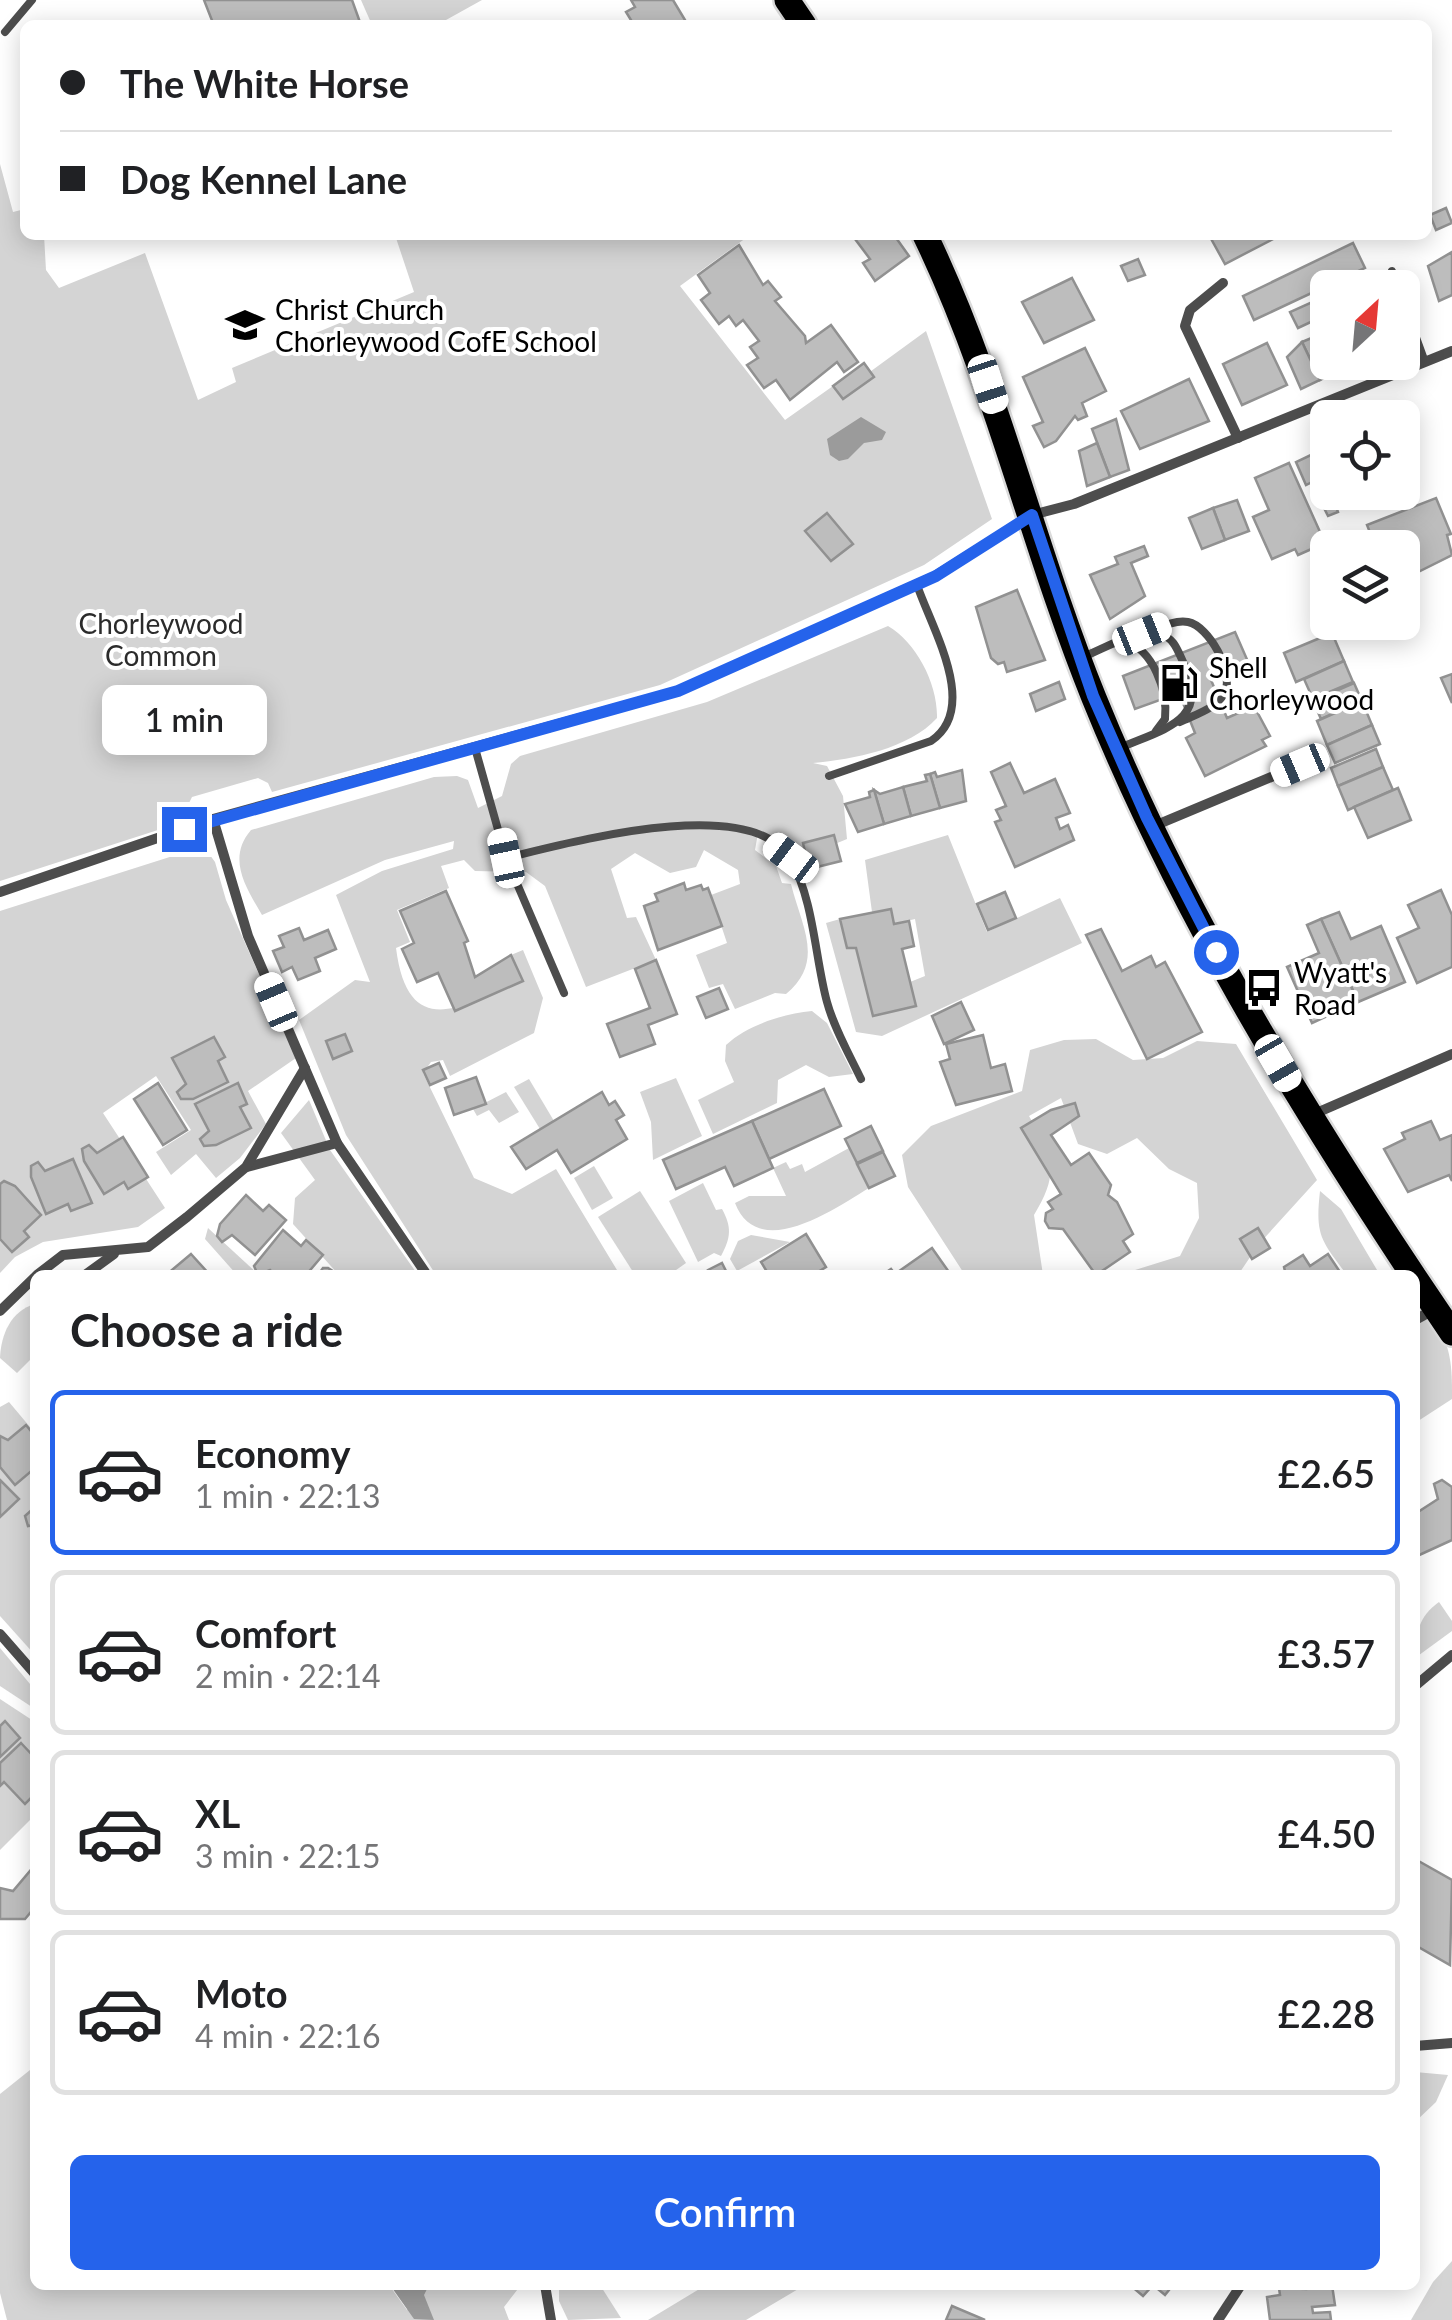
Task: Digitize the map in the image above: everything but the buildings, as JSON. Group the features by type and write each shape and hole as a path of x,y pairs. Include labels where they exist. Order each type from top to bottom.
{"main road":[{"path":"927,240 980,359 1080,657 1152,827 1232,983 1308,1117 1409,1270"},
{"path":"1425,1314 1452,1333"}],"street":[{"path":"1224,283 1190,310 1185,326 1238,438"},
{"path":"0,892 213,819 678,691 917,585 1032,515 1074,504 1452,350"},
{"path":"1152,827 1300,765"},
{"path":"213,819 248,936 336,1143 424,1270"},
{"path":"1308,1117 1452,1054"},
{"path":"44,1270 62,1256 115,1254 148,1247 246,1168 305,1068"},
{"path":"246,1168 336,1143"},
{"path":"92,1270 115,1254"},
{"path":"0,1311 30,1281"},
{"path":"15,1292 30,1290"},
{"path":"0,1634 30,1668"},
{"path":"1420,1682 1452,1655"},
{"path":"1420,2046 1452,2044"},
{"path":"546,2290 551,2320"},
{"path":"1218,2320 1238,2290"}],"lane":[{"path":"5,32 32,0"},
{"path":"1420,346 1426,362"},
{"path":"829,776 931,741 946,731 954,714 952,684 917,585"},
{"path":"1080,657 1174,622 1192,622 1206,632 1228,678 1225,693 1216,704 1117,750"},
{"path":"1142,634 1160,634 1174,642 1194,684 1192,706 1177,723"},
{"path":"1124,641 1140,646 1149,657 1164,698 1166,719 1154,733"},
{"path":"475,748 506,858 564,994"},
{"path":"506,858 642,826 734,828 767,840 791,858 828,1007 861,1079"}],"green space":[{"path":"361,0 482,0 446,20 370,20"},
{"name":"Chorleywood Common","path":"0,164 13,212 20,210 20,240 44,240 46,270 59,288 145,253 198,400 236,382 232,368 414,292 397,240 743,240 680,286 785,420 833,386 844,399 870,379 867,374 926,331 992,519 924,565 660,685 272,792 268,783 258,778 192,797 192,819 0,881"},
{"path":"888,626 908,642 923,665 934,692 937,718 896,745 846,759 813,763 827,766 843,796 847,839 810,850 758,833 755,850 776,866 782,883 791,884 805,929 805,969 786,994 775,993 735,1009 723,984 709,988 696,955 727,943 711,895 740,884 738,870 704,850 696,867 670,873 635,853 611,869 627,918 636,917 656,960 586,987 545,886 526,872 475,871 464,860 441,866 449,888 397,910 410,942 396,948 402,977 412,996 425,1007 459,1007 522,980 511,955 523,950 543,998 534,1033 450,1076 443,1060 431,1062 423,1073 474,1178 512,1194 556,1169 617,1270 433,1270 346,1135 299,1020 355,980 370,982 336,895 382,871 453,849 454,841 385,860 262,915 241,872 240,851 244,841 251,830 434,777 457,776 468,780 478,808 502,796 511,764 520,756 707,702"},
{"path":"948,835 987,932 1060,898 1082,943 882,1036 856,1032 826,923 840,919 847,948 856,948 873,1015 915,1006 910,982 925,976 915,919 894,924 891,909 872,912 865,860"},
{"path":"198,848 207,851 215,862 226,900 296,1058 248,1091 266,1124 240,1158 216,1178 196,1154 171,1175 156,1152 191,1130 156,1076 103,1113 165,1208 138,1227 43,1242 15,1257 0,1273 0,911"},
{"path":"812,1011 827,1023 853,1074 829,1077 806,1065 778,1080 777,1103 713,1134 698,1100 734,1082 725,1061 726,1045 766,1022"},
{"path":"1096,1039 1133,1060 1163,1058 1197,1041 1236,1044 1317,1180 1259,1244 1241,1270 1135,1270 1180,1256 1199,1218 1197,1183 1169,1169 1137,1138 1107,1154 1078,1144 1061,1098 1029,1116 1044,1143 1050,1165 1048,1187 1034,1215 1042,1270 962,1270 908,1187 902,1155 931,1126 1022,1091 1030,1050 1064,1040"},
{"path":"676,1078 702,1136 653,1160 651,1122 640,1092"},
{"path":"529,1079 554,1121 540,1129 514,1087"},
{"path":"506,1092 519,1112 499,1123 489,1110 477,1116 473,1109"},
{"path":"309,1100 330,1150 414,1270 334,1270 293,1224 295,1198 315,1180 281,1133"},
{"path":"849,1148 869,1188 817,1218 778,1230 761,1229 746,1220 735,1203 749,1196 786,1196 773,1168 786,1162 790,1169 802,1164 805,1172"},
{"path":"594,1166 613,1198 592,1210 574,1178"},
{"path":"703,1183 716,1210 722,1209 729,1232 721,1256 714,1253 698,1262 669,1201"},
{"path":"640,1191 686,1263 676,1270 632,1270 598,1217"},
{"path":"1320,1191 1341,1209 1377,1270 1343,1270 1322,1237 1318,1218"},
{"path":"208,1228 254,1270 233,1270 205,1239"},
{"path":"751,1235 790,1242 736,1270 730,1259 738,1241"},
{"path":"30,1306 30,1360 17,1373 0,1358 9,1325"},
{"path":"1420,1314 1443,1337 1450,1360 1452,1399 1420,1420"},
{"path":"9,1402 30,1427 30,1649 0,1616 0,1407"},
{"path":"1439,1602 1452,1621 1452,1631 1420,1654 1420,1626"},
{"path":"0,1648 30,1684 30,1706 0,1686"},
{"path":"0,1699 30,1719 30,1820 0,1850"},
{"path":"30,2070 30,2290 393,2290 407,2310 425,2290 517,2290 504,2307 509,2320 7,2320 0,2293 0,2094"},
{"path":"1420,2072 1448,2075 1436,2102 1420,2117"},
{"path":"1452,2261 1452,2320 1411,2320 1433,2282"},
{"path":"559,2290 603,2290 621,2318 568,2320 559,2301"},
{"path":"698,2290 797,2290 746,2320 648,2320"}],"shaded area":[{"path":"861,417 886,432 882,440 864,443 848,459 839,461 830,455 827,439"},
{"path":"394,2290 426,2290 424,2295 434,2320 414,2319"}],"place":[{"name":"Christ Church Chorleywood CofE School","path":"245,325"},
{"name":"Shell Chorleywood","path":"1179,683"},
{"name":"Wyatt's Road","path":"1264,988"}],"route":[{"path":"184,829 678,691 936,576 1032,515 1093,696 1147,818 1216,952"}]}
